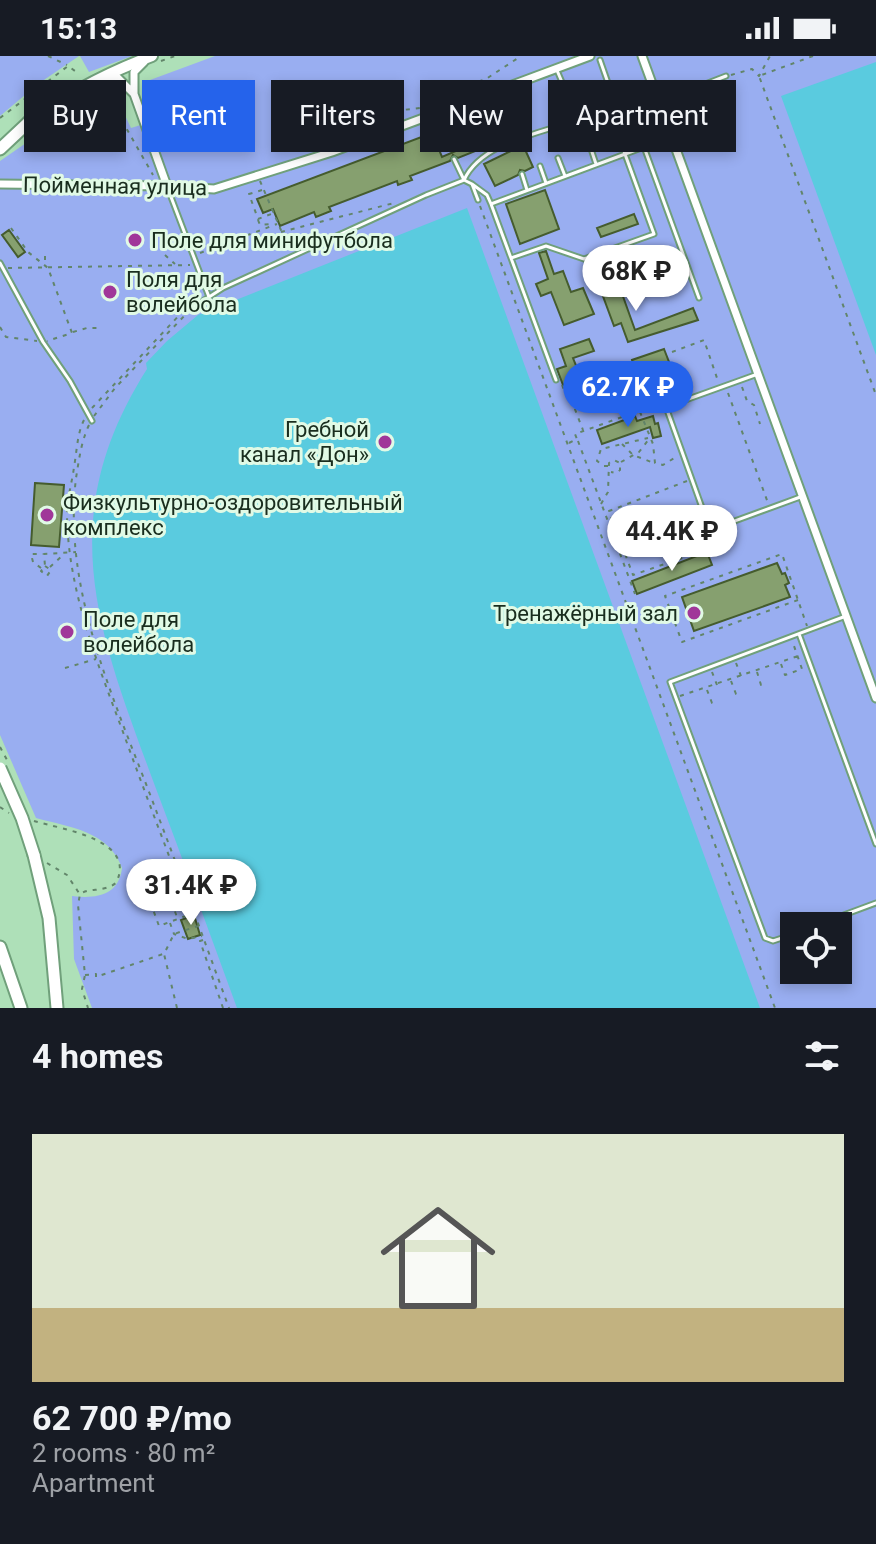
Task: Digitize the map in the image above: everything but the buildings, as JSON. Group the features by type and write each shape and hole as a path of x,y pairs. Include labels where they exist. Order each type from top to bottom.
{"main road":[{"path":"96,79 152,59"},
{"path":"0,142 24,125"},
{"path":"0,149 24,126"},
{"path":"0,768 22,818 49,918 57,1008"},
{"path":"0,947 21,1008"}],"street":[{"path":"642,56 650,80"},
{"name":"Пойменная улица","path":"525,80 595,57"},
{"path":"152,59 134,72 134,94 167,186"},
{"path":"96,79 118,78 134,94"},
{"name":"Пойменная улица","path":"0,184 214,189 332,152"},
{"path":"676,152 876,698"}],"lane":[{"path":"595,57 605,80"},
{"path":"556,68 561,80"},
{"path":"716,70 719,79 726,76"},
{"path":"190,305 464,180 471,165 493,152"},
{"path":"592,152 596,164"},
{"path":"491,204 630,152"},
{"path":"646,152 699,298"},
{"path":"511,258 546,246 584,259 654,234 624,154"},
{"path":"558,158 565,176"},
{"path":"454,159 464,180 487,195 556,380"},
{"path":"540,166 546,183"},
{"path":"522,174 527,190"},
{"path":"472,184 478,200"},
{"path":"167,186 209,297"},
{"path":"0,263 43,342 92,421"},
{"path":"758,374 666,407 710,530 803,496"},
{"path":"780,939 773,941 765,938 670,682 847,616"},
{"path":"799,634 876,844"},
{"path":"852,912 876,903"}],"path":[{"path":"48,56 75,71"},
{"path":"152,59 175,56"},
{"path":"404,110 429,107 446,93 486,79 521,56"},
{"path":"759,76 770,56"},
{"path":"759,76 813,56"},
{"path":"0,118 68,66"},
{"path":"726,76 752,69 759,76 876,395"},
{"path":"126,128 151,174 167,186"},
{"path":"258,177 292,257"},
{"path":"262,229 249,194 263,189"},
{"path":"478,200 775,1008"},
{"path":"252,204 258,202"},
{"path":"281,232 397,202"},
{"path":"258,219 274,213"},
{"path":"260,225 277,224"},
{"path":"193,256 277,224"},
{"path":"11,228 28,252 46,267"},
{"path":"165,255 175,265"},
{"path":"45,256 46,267 72,333"},
{"path":"3,268 197,264"},
{"path":"152,308 190,305"},
{"path":"190,305 101,395 88,414 80,429 67,513 79,601 229,1008"},
{"path":"98,658 76,552 75,490 82,446 92,421 115,388 190,305"},
{"path":"0,327 6,337 43,342 87,328 102,328"},
{"path":"672,352 704,340 719,382 723,380 770,508"},
{"path":"546,384 556,380 561,382 583,431"},
{"path":"740,380 747,401 754,405 760,424"},
{"path":"635,594 575,434 666,401"},
{"path":"639,411 653,444 655,463"},
{"path":"620,463 620,470 611,472 597,461 599,452 604,448 650,438"},
{"path":"600,471 611,461 620,463 633,455 650,438"},
{"path":"568,443 577,439"},
{"path":"622,444 633,455 663,465 679,456"},
{"path":"601,504 607,496 611,472"},
{"path":"581,478 590,474"},
{"path":"692,480 609,511 633,575 685,557 682,549 689,540 710,530"},
{"path":"56,578 33,562 31,554 76,552"},
{"path":"37,580 65,553"},
{"path":"44,554 48,582"},
{"path":"798,600 682,642 665,596 782,554 809,630"},
{"path":"34,572 57,569"},
{"path":"673,619 684,615"},
{"path":"781,662 785,675 802,669 790,637"},
{"path":"676,698 807,653"},
{"path":"65,668 98,658"},
{"path":"734,658 741,676"},
{"path":"710,667 717,685"},
{"path":"756,671 761,685 767,683"},
{"path":"685,676 691,692"},
{"path":"730,680 736,694 741,692"},
{"path":"706,689 712,703 717,701"},
{"path":"0,807 2,811 16,815"},
{"path":"30,820 89,836 102,842 114,854 120,870 116,883 101,891 86,890 80,894"},
{"path":"173,861 146,890 159,926 193,913"},
{"path":"46,862 67,875 80,894 78,905 85,975 82,989 88,1008"},
{"path":"161,873 178,919"},
{"path":"169,922 174,934 188,939 203,938"},
{"path":"177,1008 164,954 174,934 199,925"},
{"path":"203,938 200,941 223,1008"},
{"path":"85,975 96,974 96,977 164,954"}],"shaded area":[{"path":"0,56 79,56 44,80 24,80 24,96 0,116"},
{"path":"80,56 132,56 89,72"},
{"name":"Гребной канал «Дон»","path":"215,56 876,56 876,1008 92,1008 74,959 72,896 104,894 116,885 122,868 108,846 98,838 36,818 0,735 0,161 24,144 24,152 126,152 126,118 131,128 142,125 142,152 255,152 255,80 150,80"},
{"path":"876,62 876,355 781,96"},
{"name":"Гребной канал «Дон»","path":"467,208 760,1008 237,1008 135,731 103,627 94,577 93,527 100,476 117,424 147,369 146,363 198,315"}],"place":[{"name":"Поле для минифутбола","path":"135,240"},
{"name":"Поля для волейбола","path":"110,292"},
{"name":"Гребной канал «Дон»","path":"385,442"},
{"name":"Физкультурно-оздоровительный комплекс","path":"47,515"},
{"name":"Тренажёрный зал","path":"694,613"},
{"name":"Поле для волейбола","path":"67,632"}]}
